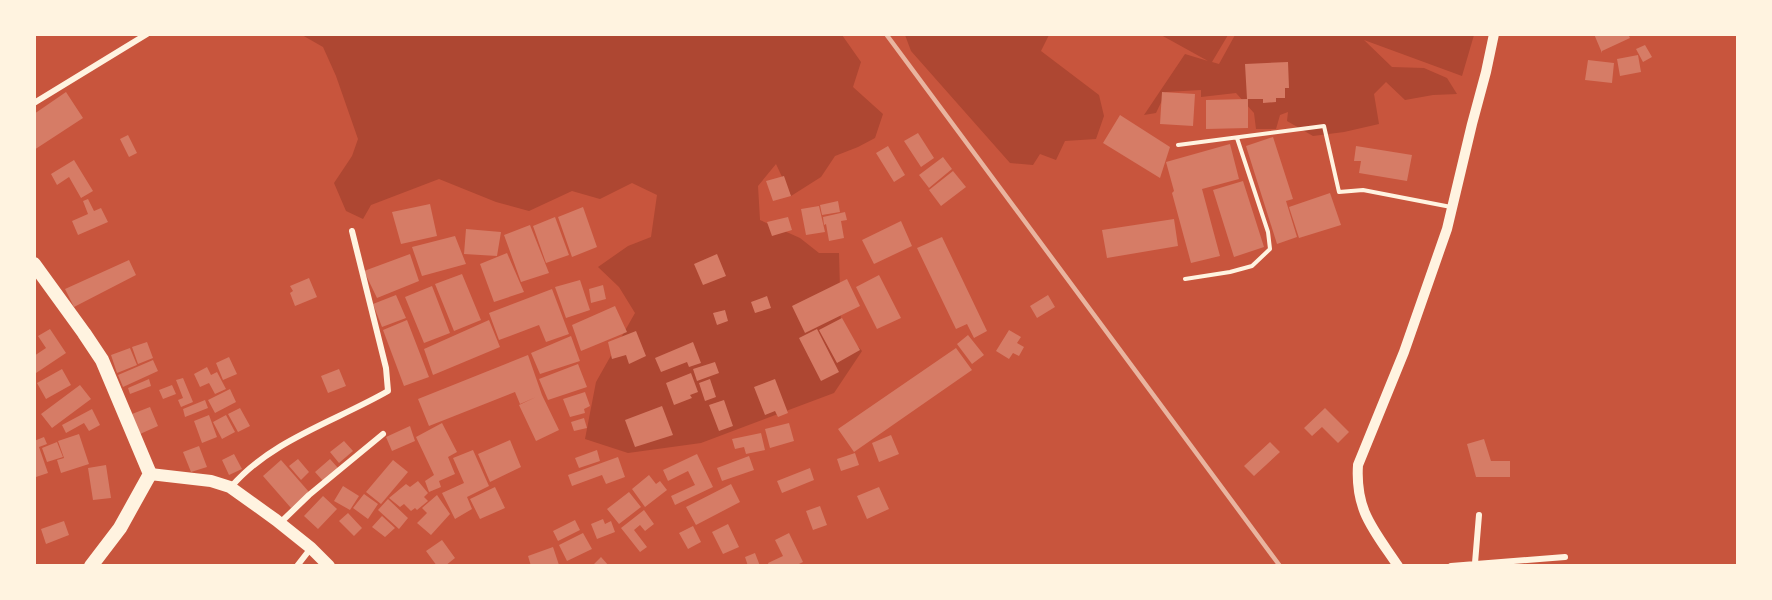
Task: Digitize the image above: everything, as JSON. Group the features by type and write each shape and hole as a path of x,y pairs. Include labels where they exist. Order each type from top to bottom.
{"main road":[{"path":"34,264 102,360 150,474"},
{"path":"150,474 211,481 230,487 311,548 328,566"},
{"path":"91,566 120,528 150,474"}],"street":[{"path":"34,103 147,34"},
{"path":"1398,566 1363,511 1357,482 1358,465 1404,352 1443,239 1494,34"},
{"path":"230,487 259,460 388,391 386,368 352,231"},
{"path":"280,524 309,495 383,434"},
{"path":"1475,563 1479,515"},
{"path":"297,566 311,548"},
{"path":"1451,566 1565,557"}],"lane":[{"path":"1178,146 1324,126 1339,192 1363,190 1452,207"},
{"path":"1185,279 1252,266 1270,249 1268,232 1237,138"}],"shaded area":[{"path":"302,35 842,35 861,62 853,87 883,114 875,138 835,156 821,177 791,196 776,164 758,186 760,220 800,238 819,253 839,253 841,327 862,351 834,393 701,443 628,453 585,439 596,382 635,313 619,287 598,267 628,246 651,237 657,195 632,183 600,199 572,191 529,211 496,202 439,179 371,205 363,219 346,211 334,183 352,156 358,139 336,76 323,47"},
{"path":"905,35 1049,35 1041,51 1099,95 1104,116 1096,139 1065,141 1056,160 1040,154 1033,165 1010,163 911,51"},
{"path":"1161,35 1228,35 1212,62 1219,64 1235,35 1474,35 1462,76 1364,40 1392,67 1424,68 1447,78 1457,94 1405,100 1386,82 1374,94 1379,124 1313,136 1287,121 1288,112 1280,115 1276,129 1256,129 1254,113 1236,93 1201,97 1201,90 1166,92 1156,113 1144,115 1185,54 1208,61"}],"building":[{"path":"1594,34 1628,34 1630,38 1602,53"},
{"path":"1645,45 1652,57 1643,62 1636,49"},
{"path":"1638,55 1641,72 1620,76 1617,59"},
{"path":"1588,60 1614,63 1612,83 1585,80"},
{"path":"1288,62 1289,88 1285,88 1285,98 1276,98 1276,102 1263,103 1263,99 1247,99 1245,64"},
{"path":"66,92 83,118 34,150 34,114"},
{"path":"1162,92 1195,94 1193,126 1160,124"},
{"path":"1248,99 1248,128 1206,129 1206,100"},
{"path":"1120,115 1170,147 1160,178 1103,143"},
{"path":"918,133 934,158 921,167 904,141"},
{"path":"128,135 137,153 129,157 120,139"},
{"path":"1273,137 1293,199 1286,201 1297,237 1277,244 1246,146"},
{"path":"1230,144 1239,179 1202,189 1220,256 1191,263 1166,162"},
{"path":"888,146 905,175 894,182 876,153"},
{"path":"1356,146 1412,155 1407,181 1359,173 1361,161 1354,161"},
{"path":"943,157 952,169 929,188 919,175"},
{"path":"74,160 93,191 81,198 69,177 57,185 51,174"},
{"path":"953,171 966,187 941,206 929,190"},
{"path":"784,176 791,196 773,201 766,181"},
{"path":"1243,181 1264,247 1234,257 1213,190"},
{"path":"1330,193 1341,225 1299,238 1289,207"},
{"path":"88,199 94,211 101,208 108,222 78,235 72,221 88,214 83,201"},
{"path":"838,201 840,212 822,215 820,205"},
{"path":"430,204 437,236 401,244 392,212"},
{"path":"819,206 825,232 806,235 801,209"},
{"path":"583,207 597,247 572,257 558,217"},
{"path":"845,212 847,220 841,221 844,238 829,241 823,217"},
{"path":"555,217 569,255 546,263 533,226"},
{"path":"788,217 792,230 772,236 767,222"},
{"path":"1174,219 1178,246 1107,258 1102,230"},
{"path":"901,221 912,246 874,264 862,240"},
{"path":"530,225 549,273 521,282 504,235"},
{"path":"466,229 501,232 497,256 464,254"},
{"path":"455,236 466,264 422,276 412,247"},
{"path":"942,237 987,331 974,338 967,324 956,329 917,248"},
{"path":"507,253 524,292 494,302 480,264"},
{"path":"410,254 419,281 377,298 364,271"},
{"path":"717,254 726,276 703,285 694,264"},
{"path":"129,260 136,275 74,307 65,289"},
{"path":"462,274 481,320 454,331 435,284"},
{"path":"879,275 901,318 877,329 856,287"},
{"path":"309,278 317,297 295,306 290,286"},
{"path":"847,279 860,306 805,333 792,306"},
{"path":"580,280 590,310 566,318 555,287"},
{"path":"603,285 606,299 591,303 589,289"},
{"path":"432,286 450,333 424,343 405,297"},
{"path":"552,289 569,334 546,342 539,325 499,340 489,313"},
{"path":"396,295 406,318 382,327 373,304"},
{"path":"1048,295 1055,307 1037,318 1030,306"},
{"path":"767,296 771,308 755,313 751,302"},
{"path":"615,306 627,332 581,351 572,325"},
{"path":"725,310 728,321 717,325 713,313"},
{"path":"842,318 860,350 837,363 819,330"},
{"path":"407,320 429,377 404,386 383,330"},
{"path":"489,320 500,347 433,375 424,349"},
{"path":"50,329 66,353 36,373 34,356 46,348 38,336"},
{"path":"817,329 839,372 821,381 799,338"},
{"path":"1009,330 1021,337 1017,343 1024,347 1019,356 1013,353 1009,359 996,351"},
{"path":"636,331 646,356 629,364 626,355 612,359 608,342"},
{"path":"968,335 984,355 972,364 957,344"},
{"path":"571,336 580,361 540,374 531,353"},
{"path":"147,342 153,358 138,364 132,347"},
{"path":"693,342 701,363 689,367 687,362 661,372 655,358"},
{"path":"130,348 137,365 117,373 111,355"},
{"path":"956,348 972,370 854,452 838,429"},
{"path":"528,355 542,395 559,430 536,441 519,405 536,397 520,404 515,392 429,426 418,399"},
{"path":"229,357 237,374 223,380 216,363"},
{"path":"153,360 158,371 123,387 118,375"},
{"path":"715,362 719,373 697,381 693,369"},
{"path":"578,364 587,387 548,400 539,379"},
{"path":"207,367 211,375 217,372 226,389 215,394 209,383 200,387 194,374"},
{"path":"62,369 71,385 46,399 37,383"},
{"path":"339,369 346,386 328,393 321,376"},
{"path":"691,373 698,392 690,395 692,398 674,405 666,383"},
{"path":"183,378 193,402 181,407 178,400 183,398 176,380"},
{"path":"149,379 151,386 130,394 128,388"},
{"path":"710,379 716,397 705,401 699,383"},
{"path":"775,379 788,413 778,417 775,411 765,415 754,387"},
{"path":"80,385 91,399 52,428 41,414"},
{"path":"172,385 176,394 163,399 159,390"},
{"path":"230,389 236,402 215,413 208,400"},
{"path":"585,392 590,406 584,409 585,413 570,417 563,399"},
{"path":"205,400 208,408 185,417 183,409"},
{"path":"724,400 733,426 719,431 709,405"},
{"path":"662,406 673,435 635,447 625,420"},
{"path":"150,407 158,426 140,434 132,414"},
{"path":"240,408 250,426 238,432 228,414"},
{"path":"1325,408 1349,432 1338,443 1322,427 1312,436 1304,428"},
{"path":"92,409 100,425 89,431 84,423 66,433 62,425"},
{"path":"209,415 217,437 202,443 194,421"},
{"path":"226,415 235,432 222,439 213,422"},
{"path":"584,418 587,428 574,431 571,422"},
{"path":"442,423 457,452 448,457 455,474 439,481 441,487 429,492 425,481 434,475 416,437"},
{"path":"789,423 794,441 770,448 765,429"},
{"path":"410,426 415,441 392,451 386,437"},
{"path":"761,433 765,450 746,454 744,447 735,449 732,439"},
{"path":"79,434 89,464 61,473 57,460 64,458 58,441"},
{"path":"891,435 899,454 879,462 872,443"},
{"path":"44,437 47,444 39,447 48,473 36,477 34,441"},
{"path":"1484,439 1491,461 1510,461 1510,477 1476,477 1467,444"},
{"path":"510,440 521,467 490,482 478,454"},
{"path":"344,441 353,451 339,463 330,452"},
{"path":"57,442 63,457 47,462 42,448"},
{"path":"1270,442 1280,452 1254,476 1244,466"},
{"path":"199,446 207,467 191,472 183,452"},
{"path":"473,450 489,486 467,497 472,509 455,519 442,493 464,483 453,458"},
{"path":"597,450 600,461 579,468 575,458"},
{"path":"855,453 859,465 841,471 837,459"},
{"path":"234,454 242,469 229,475 222,460"},
{"path":"697,454 713,487 675,505 671,496 695,485 688,471 668,481 663,470"},
{"path":"749,456 754,470 722,481 717,468"},
{"path":"618,457 625,477 606,484 602,475 572,486 568,475"},
{"path":"298,459 309,472 301,480 289,466"},
{"path":"330,459 338,468 323,481 315,472"},
{"path":"281,460 309,492 291,508 263,476"},
{"path":"393,460 408,472 381,504 366,492"},
{"path":"106,465 111,498 93,500 88,468"},
{"path":"810,468 814,480 782,493 777,481"},
{"path":"649,475 656,484 660,481 667,490 645,507 632,489"},
{"path":"418,481 428,493 424,497 428,501 417,510 415,508 411,511 404,504 400,507 389,498 406,484 410,487"},
{"path":"731,484 740,502 696,525 686,507"},
{"path":"343,486 359,496 350,510 334,501"},
{"path":"495,487 505,508 480,519 470,499"},
{"path":"879,487 889,509 867,519 857,496"},
{"path":"629,492 641,507 619,524 607,509"},
{"path":"364,494 378,504 368,519 353,508"},
{"path":"437,495 450,514 431,535 417,523 427,513 422,508"},
{"path":"323,496 337,509 318,529 304,516"},
{"path":"388,499 408,518 399,529 378,510"},
{"path":"820,506 827,525 813,530 806,511"},
{"path":"644,510 654,524 645,531 640,525 634,530 647,547 640,552 621,528"},
{"path":"348,513 362,528 354,536 339,521"},
{"path":"382,516 395,528 385,537 372,527"},
{"path":"603,519 605,524 611,521 615,532 597,539 591,524"},
{"path":"575,520 580,530 558,541 553,531"},
{"path":"64,521 69,535 46,544 41,529"},
{"path":"728,524 739,547 723,554 712,532"},
{"path":"693,526 701,542 688,549 679,533"},
{"path":"583,533 592,549 567,561 559,545"},
{"path":"789,533 803,562 795,566 769,566 768,563 783,556 775,540"},
{"path":"442,540 455,558 445,566 437,566 426,551"},
{"path":"553,547 559,565 531,566 528,556"},
{"path":"755,553 760,566 748,566 745,557"},
{"path":"601,557 609,566 592,566"}],"railway":[{"path":"886,34 1280,566"}]}
